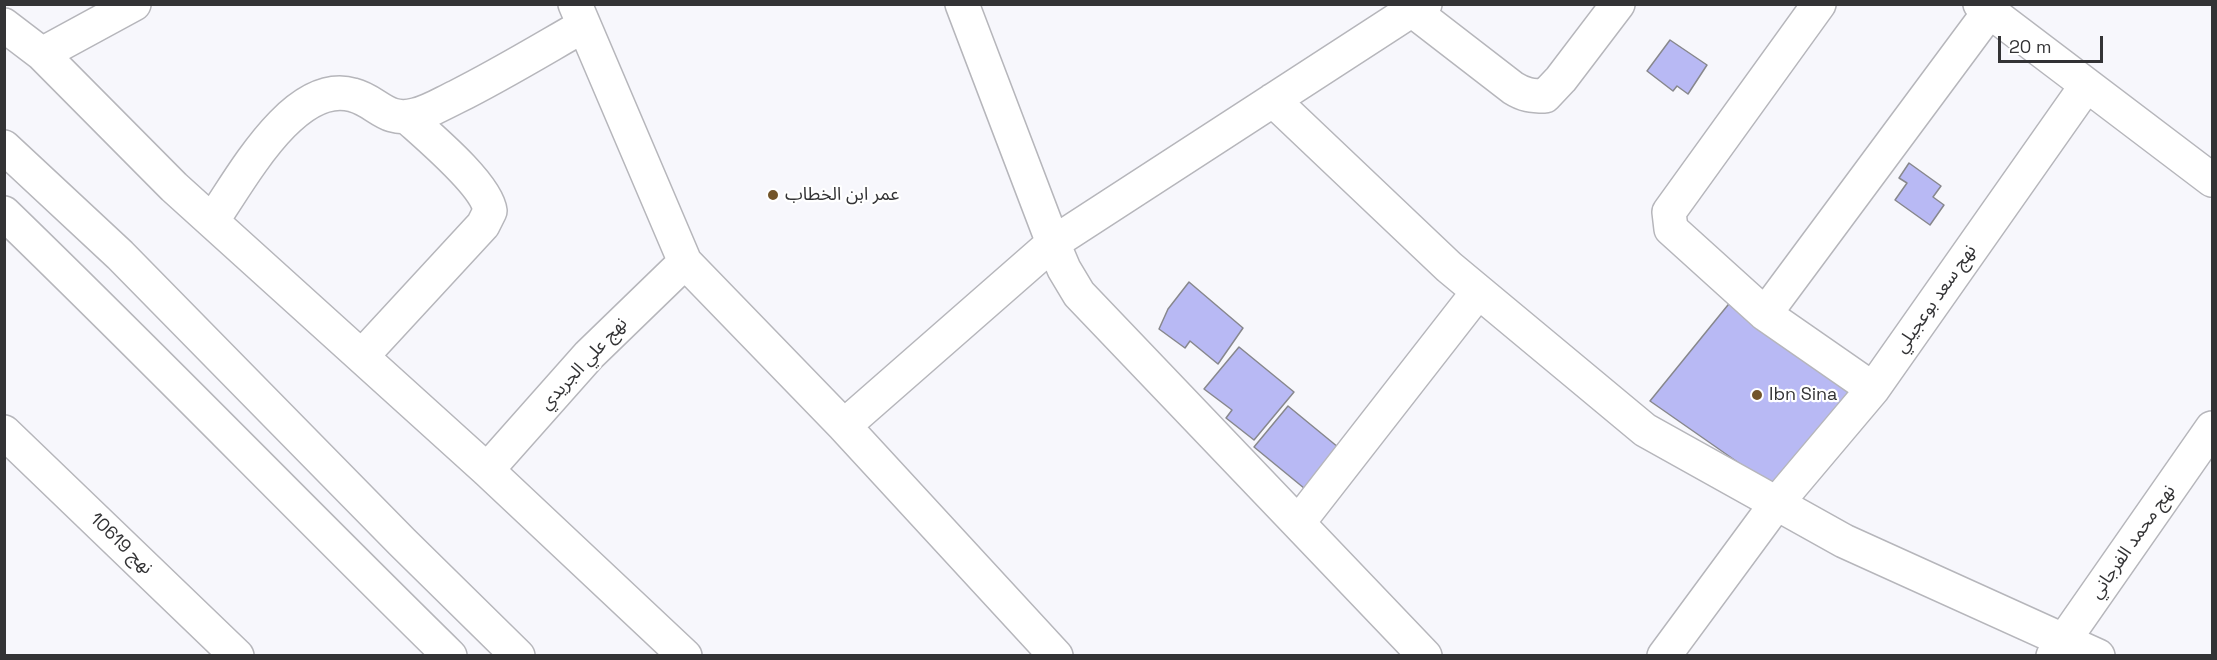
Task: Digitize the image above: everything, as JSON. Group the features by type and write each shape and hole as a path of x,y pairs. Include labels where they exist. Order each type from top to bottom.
{"main road":[{"path":"42,54 134,4"},
{"path":"962,4 1053,243 1064,269 1079,294 1425,656"},
{"path":"844,426 1053,243 1415,6 1522,93 1545,96 1561,79 1618,4"},
{"path":"1819,4 1669,212 1668,220 1671,229 1765,314 1873,389"},
{"path":"1765,314 1985,8 2212,180"},
{"path":"212,221 268,140 294,113 309,102 338,92 363,98 386,114 407,117 433,108 487,81 579,15 685,262 844,426 1056,656"},
{"path":"4,25 42,54 174,187 487,470 685,656"},
{"name":"نهج سعد بوعجيلي","path":"1664,656 1776,504 1873,389 2086,86"},
{"path":"1273,100 1440,259 1645,430 1844,541 2058,648 2098,656"},
{"path":"362,356 483,225 490,211 484,195 454,160 407,117"},
{"path":"4,147 120,255 402,542 518,656"},
{"path":"4,213 450,656"},
{"name":"نهج علي الجريدي","path":"487,470 588,355 685,262"},
{"path":"1298,523 1478,292"},
{"name":"نهج محمد الفرجاني","path":"2058,648 2212,428"},
{"name":"نهج 10619","path":"4,432 237,656"}],"building":[{"path":"1670,40 1707,65 1688,94 1677,86 1673,91 1647,71"},
{"path":"1909,163 1941,186 1933,197 1944,205 1930,225 1895,200 1907,183 1899,178"},
{"path":"1189,282 1243,328 1218,364 1190,341 1185,348 1159,329 1168,309"},
{"name":"Ibn Sina","path":"1732,300 1864,390 1779,491 1650,401"},
{"path":"1239,347 1294,392 1254,440 1226,418 1232,410 1204,389"},
{"path":"1288,406 1344,452 1310,493 1254,447"}],"place":[{"name":"عمر ابن الخطاب","path":"773,195"},
{"name":"Ibn Sina","path":"1757,395"}]}
